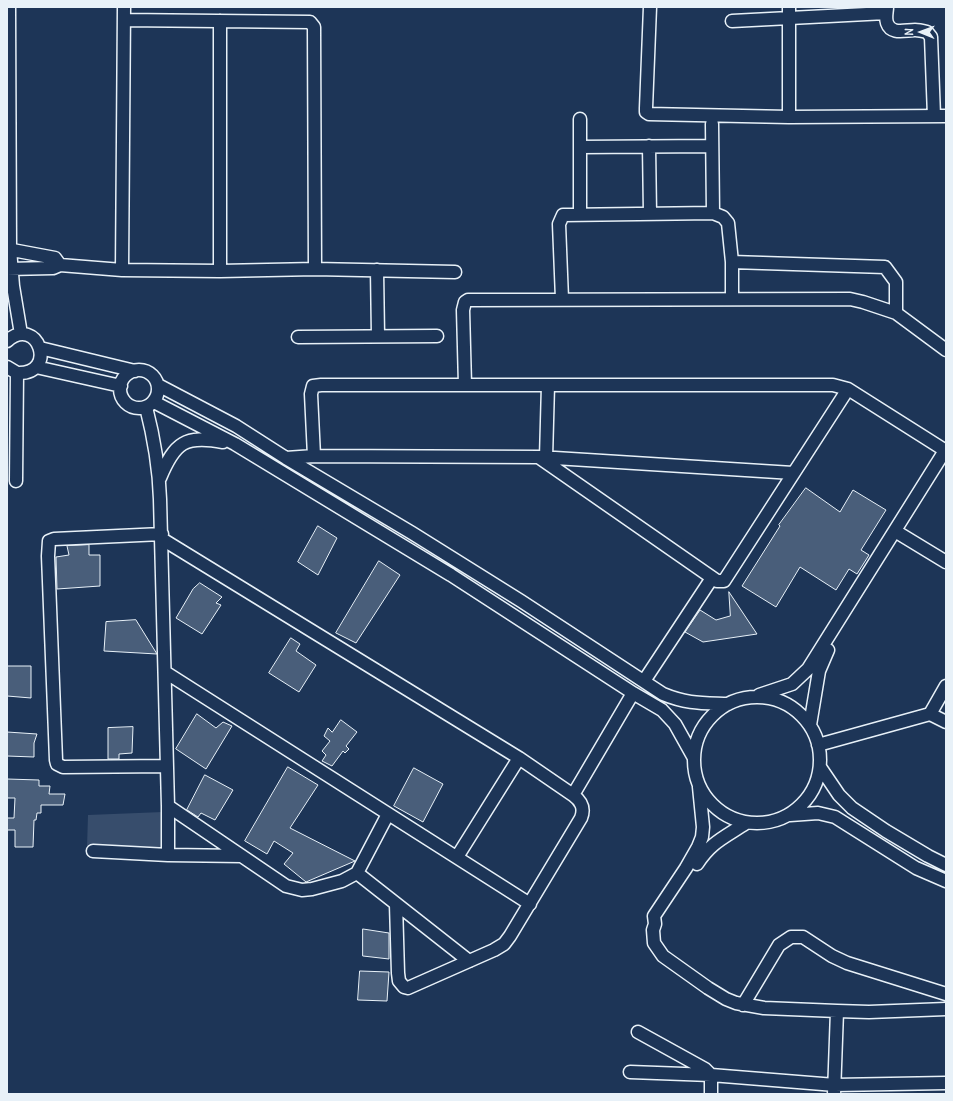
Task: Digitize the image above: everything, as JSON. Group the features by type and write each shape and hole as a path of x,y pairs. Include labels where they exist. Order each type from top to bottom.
{"street":[{"path":"9,7 8,249 21,334"},
{"path":"122,270 124,7"},
{"path":"650,7 647,113 789,117 946,116"},
{"path":"732,20 789,12 886,10 888,25 894,30 928,32 931,37 934,116"},
{"path":"789,12 789,117"},
{"path":"124,20 310,22 314,27 315,270"},
{"path":"220,20 220,271"},
{"path":"580,119 580,214"},
{"path":"712,124 713,214"},
{"path":"580,146 712,146"},
{"path":"650,146 650,214"},
{"path":"562,299 559,224 563,215 580,214 713,214 723,217 728,223 732,262 732,299"},
{"path":"8,249 55,258 60,265"},
{"path":"732,262 885,267 896,282 896,313"},
{"path":"10,268 53,268 60,265 122,270 377,270 455,272"},
{"path":"377,270 378,336"},
{"path":"465,385 463,310 465,302 468,300 850,299 871,304 896,313 946,350"},
{"path":"7,340 21,334 33,338 40,348 41,354 40,361 36,367 27,373 18,373 7,367"},
{"path":"298,337 437,336"},
{"path":"40,348 135,371 147,372 152,375 158,385 157,397 150,405 139,408 127,404 123,399 120,386 125,376 135,371"},
{"path":"36,367 120,386"},
{"path":"16,481 18,373"},
{"path":"314,456 311,394 313,386 833,384 848,389 946,450 944,465 808,668 792,684 754,697"},
{"path":"158,385 236,426 476,573 663,694 677,700 690,703 728,704"},
{"path":"542,458 548,385"},
{"path":"542,458 712,578 720,582 728,576 848,389"},
{"path":"150,405 232,442 451,575 633,693 662,710 675,724 694,758"},
{"path":"150,405 159,479 162,536 168,855"},
{"path":"232,442 236,426"},
{"path":"159,479 176,448 183,443 199,439 232,442"},
{"path":"286,458 314,456 542,458 793,473"},
{"path":"898,533 946,562"},
{"path":"810,725 815,689 821,663 898,533"},
{"path":"167,766 63,767 57,764 48,556 49,541 54,539 162,536 519,758 573,795 583,805 583,814 530,904 507,941 494,950 408,988 402,986 399,981 398,968 396,904"},
{"path":"644,681 712,578"},
{"path":"165,672 530,904"},
{"path":"930,714 946,686"},
{"path":"573,795 633,693"},
{"path":"656,924 654,916 692,858 702,837 703,827 699,787 695,772 694,758 698,736 704,726 718,710 728,704 745,698 754,697 770,698 786,704 803,716 810,725 818,745 820,767 818,778 803,804 790,815 768,823 746,823 734,820 718,810 705,797 699,787"},
{"path":"818,745 930,714 946,722"},
{"path":"457,858 519,758"},
{"path":"820,767 839,795 852,808 886,831 946,865"},
{"path":"168,806 286,886 293,889 302,890 326,886 342,881 357,873 388,814"},
{"path":"790,815 818,813 835,817 916,868 946,881"},
{"path":"746,823 718,840 704,853 660,922 656,924 653,930 654,943 663,956 708,988 726,999 743,1005 764,1008 869,1012 946,1009"},
{"path":"93,851 168,855 242,856"},
{"path":"357,873 469,961"},
{"path":"743,1005 779,945 791,938 797,937 803,937 810,940 832,956 847,963 946,994"},
{"path":"835,1089 836,1011"},
{"path":"638,1032 712,1075"},
{"path":"630,1072 712,1075 835,1089 946,1083"},
{"path":"711,1094 712,1075"}],"shaded area":[{"path":"163,812 163,845 159,852 87,847 88,815"}],"building":[{"path":"806,488 840,512 853,490 886,510 861,550 869,555 857,574 849,569 836,590 800,567 776,607 742,586 780,526 779,525"},
{"path":"318,526 337,538 318,575 298,562"},
{"path":"89,545 89,555 100,555 100,586 57,589 56,557 69,555 67,546"},
{"path":"379,561 400,575 356,643 336,633"},
{"path":"200,583 222,597 216,603 221,605 202,634 176,618 193,589"},
{"path":"729,592 757,634 703,642 685,632 700,610 716,620 730,616"},
{"path":"136,620 157,654 104,651 106,622"},
{"path":"291,638 300,644 296,651 316,665 299,692 269,673"},
{"path":"7,666 31,666 31,698 7,696"},
{"path":"197,714 216,728 223,722 232,726 206,769 176,749"},
{"path":"341,720 357,732 346,746 349,749 345,753 343,751 332,766 322,761 326,755 322,751 330,741 324,736 328,728 332,732"},
{"path":"133,727 132,753 119,754 119,759 108,759 108,728"},
{"path":"7,732 37,734 34,743 34,757 7,756"},
{"path":"288,767 318,785 290,828 355,861 306,882 284,864 293,853 274,841 267,854 245,841"},
{"path":"414,768 443,784 423,822 394,806"},
{"path":"205,775 233,790 215,820 201,813 198,817 187,810"},
{"path":"7,779 39,780 39,786 50,786 49,794 65,794 63,805 41,805 41,813 37,813 36,820 34,820 33,847 15,847 15,830 7,830 7,818 14,818 15,798 8,798"},
{"path":"363,929 389,933 389,959 363,956"},
{"path":"360,971 389,972 387,1001 358,1000"}]}
